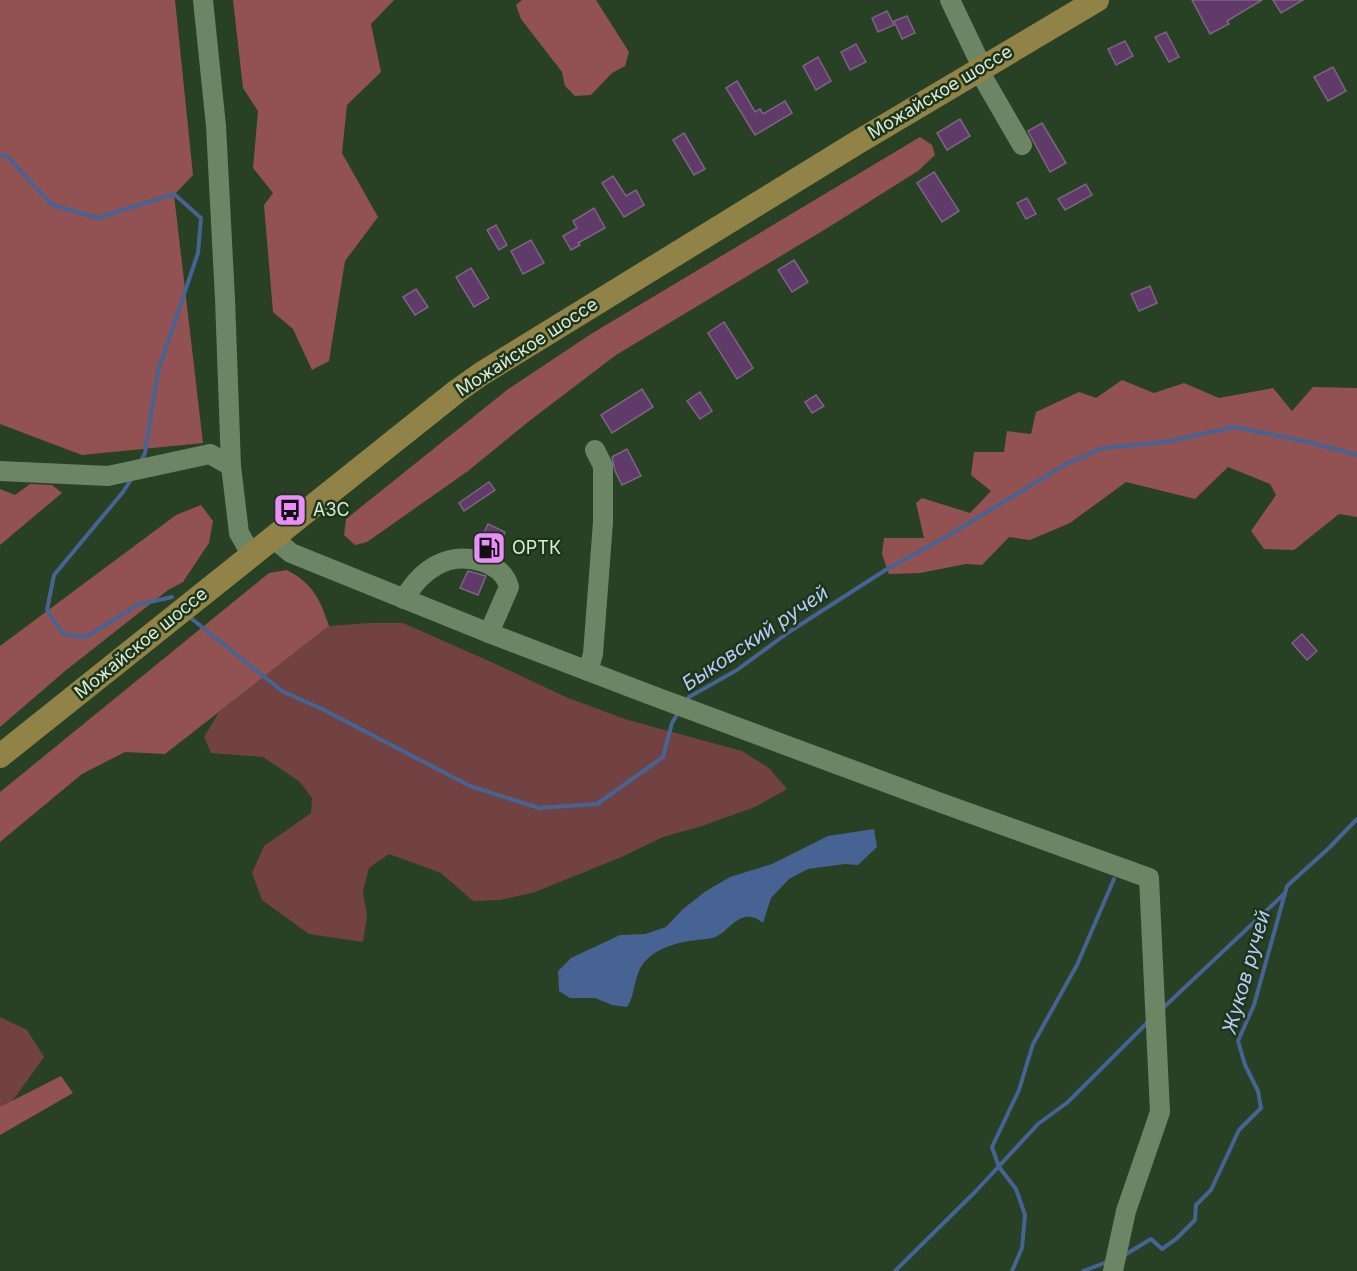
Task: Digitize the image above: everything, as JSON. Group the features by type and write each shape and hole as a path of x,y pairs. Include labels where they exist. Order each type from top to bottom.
{"main road":[{"name":"Можайское шоссе","path":"0,756 251,554 481,374 980,68 1097,0"}],"street":[{"path":"203,0 216,126 231,466 239,533 251,554"},
{"path":"950,0 980,68 1022,145"},
{"path":"588,671 593,654 603,522 603,466 595,450"},
{"path":"0,471 108,476 210,454 231,466"},
{"path":"273,538 291,553 489,633 933,800 1149,878 1160,1112 1126,1211 1113,1271"},
{"path":"404,599 419,577 441,562 464,558 490,565 506,577 509,587 489,633"}],"shaded area":[{"path":"0,0 175,0 193,175 174,195 203,443 82,455 0,424"},
{"path":"233,0 394,0 371,24 381,72 347,105 342,153 378,217 345,261 329,361 312,370 293,329 273,312 264,205 273,193 253,168 258,111 243,88"},
{"path":"522,0 596,0 629,52 625,66 612,73 591,95 575,96 565,86 562,72 521,19 516,5"},
{"path":"920,137 932,145 935,155 918,171 616,355 468,471 367,542 355,545 344,535 346,519 507,390 591,334"},
{"path":"1122,380 1154,393 1184,383 1219,398 1273,388 1292,411 1313,387 1357,388 1357,517 1339,514 1294,550 1264,549 1251,531 1276,495 1270,484 1228,467 1195,499 1126,482 1070,523 1030,540 1009,537 982,565 966,564 920,573 889,574 882,554 884,538 924,538 916,503 922,498 970,513 991,491 971,475 974,452 1004,452 1007,431 1031,434 1036,412 1079,392 1096,398"},
{"path":"30,484 52,485 62,493 0,545 0,489 15,495"},
{"path":"201,505 213,521 209,543 183,582 168,590 65,671 0,727 0,646 176,515"},
{"path":"287,570 296,575 314,593 329,626 165,754 125,752 82,774 0,842 0,792 269,573"},
{"path":"403,623 568,698 628,720 742,751 769,768 787,789 755,807 663,837 624,856 535,892 500,900 473,901 441,873 389,854 369,868 363,891 367,916 363,942 309,934 262,900 252,873 264,846 311,813 312,798 300,782 263,757 211,753 204,737 219,712 329,626"},
{"path":"0,1017 27,1030 44,1057 11,1103 0,1107"},
{"path":"61,1076 73,1093 0,1135 0,1107"}],"water":[{"path":"874,829 877,847 858,865 845,864 808,869 789,879 771,898 763,923 753,917 741,918 715,937 675,944 648,958 640,969 627,1007 612,1005 595,998 570,998 559,991 558,971 571,958 620,935 645,934 666,927 683,909 706,891 730,877 772,864 828,836"}],"building":[{"path":"1192,0 1262,0 1227,21 1229,24 1210,34"},
{"path":"1273,0 1303,0 1281,13"},
{"path":"887,11 894,25 878,32 872,18"},
{"path":"907,16 915,33 902,39 894,21"},
{"path":"1166,32 1179,57 1169,62 1155,37"},
{"path":"1125,41 1133,56 1116,65 1108,49"},
{"path":"856,44 866,62 850,70 841,52"},
{"path":"818,57 831,81 816,90 803,66"},
{"path":"1333,67 1346,91 1328,101 1314,77"},
{"path":"737,81 755,112 760,109 763,114 785,101 792,113 755,135 726,88"},
{"path":"960,119 970,136 947,150 937,133"},
{"path":"1042,123 1066,163 1050,172 1028,131"},
{"path":"684,133 705,169 694,175 673,140"},
{"path":"934,172 959,211 942,222 917,183"},
{"path":"613,176 626,196 636,190 644,205 624,217 602,183"},
{"path":"1086,184 1092,195 1065,210 1058,199"},
{"path":"1027,198 1036,214 1026,219 1017,203"},
{"path":"594,208 605,228 578,243 580,245 571,250 563,236 577,228 573,221"},
{"path":"496,225 507,245 499,250 487,230"},
{"path":"531,240 544,263 523,274 511,251"},
{"path":"794,260 808,282 792,292 778,270"},
{"path":"471,268 489,298 474,307 456,277"},
{"path":"1150,286 1157,303 1139,311 1131,294"},
{"path":"416,289 428,307 415,315 403,297"},
{"path":"724,322 753,368 737,379 708,333"},
{"path":"642,389 653,407 612,433 601,415"},
{"path":"700,392 712,411 700,419 687,401"},
{"path":"816,395 824,406 812,413 805,402"},
{"path":"627,449 641,476 622,485 615,471 612,457"},
{"path":"489,482 495,490 464,511 459,503"},
{"path":"488,524 505,532 495,554 477,548"},
{"path":"468,571 486,576 478,595 460,588"},
{"path":"1302,634 1317,651 1307,660 1292,643"}],"waterway":[{"name":"Быковский ручей","path":"0,155 7,156 52,205 98,218 174,194 201,218 198,253 158,371 145,453 141,461"},
{"name":"Быковский ручей","path":"686,702 689,697 737,670 789,632 887,569 951,534 1064,465 1103,448 1165,442 1234,427 1313,443 1357,455"},
{"name":"Быковский ручей","path":"132,478 54,575 47,610 63,634 86,637 137,605 172,597"},
{"name":"Быковский ручей","path":"192,619 282,691 324,710 470,786 539,808 597,804 663,757 672,723 678,713"},
{"name":"Жуков ручей","path":"1123,1256 1151,1239 1162,1249 1195,1220 1196,1205 1211,1190 1239,1130 1261,1108 1258,1091 1245,1065 1238,1041 1254,1005 1287,886 1357,819"},
{"path":"1012,1271 1022,1248 1025,1215 1016,1189 999,1167 992,1147 1019,1090 1033,1044 1077,965 1114,879"},
{"path":"1163,1008 1284,894"},
{"path":"895,1271 976,1191 1038,1124 1068,1102 1149,1021"},
{"name":"Жуков ручей","path":"1083,1271 1107,1262"}],"place":[{"name":"АЗС","path":"290,510"},
{"name":"ОРТК","path":"489,548"}]}
